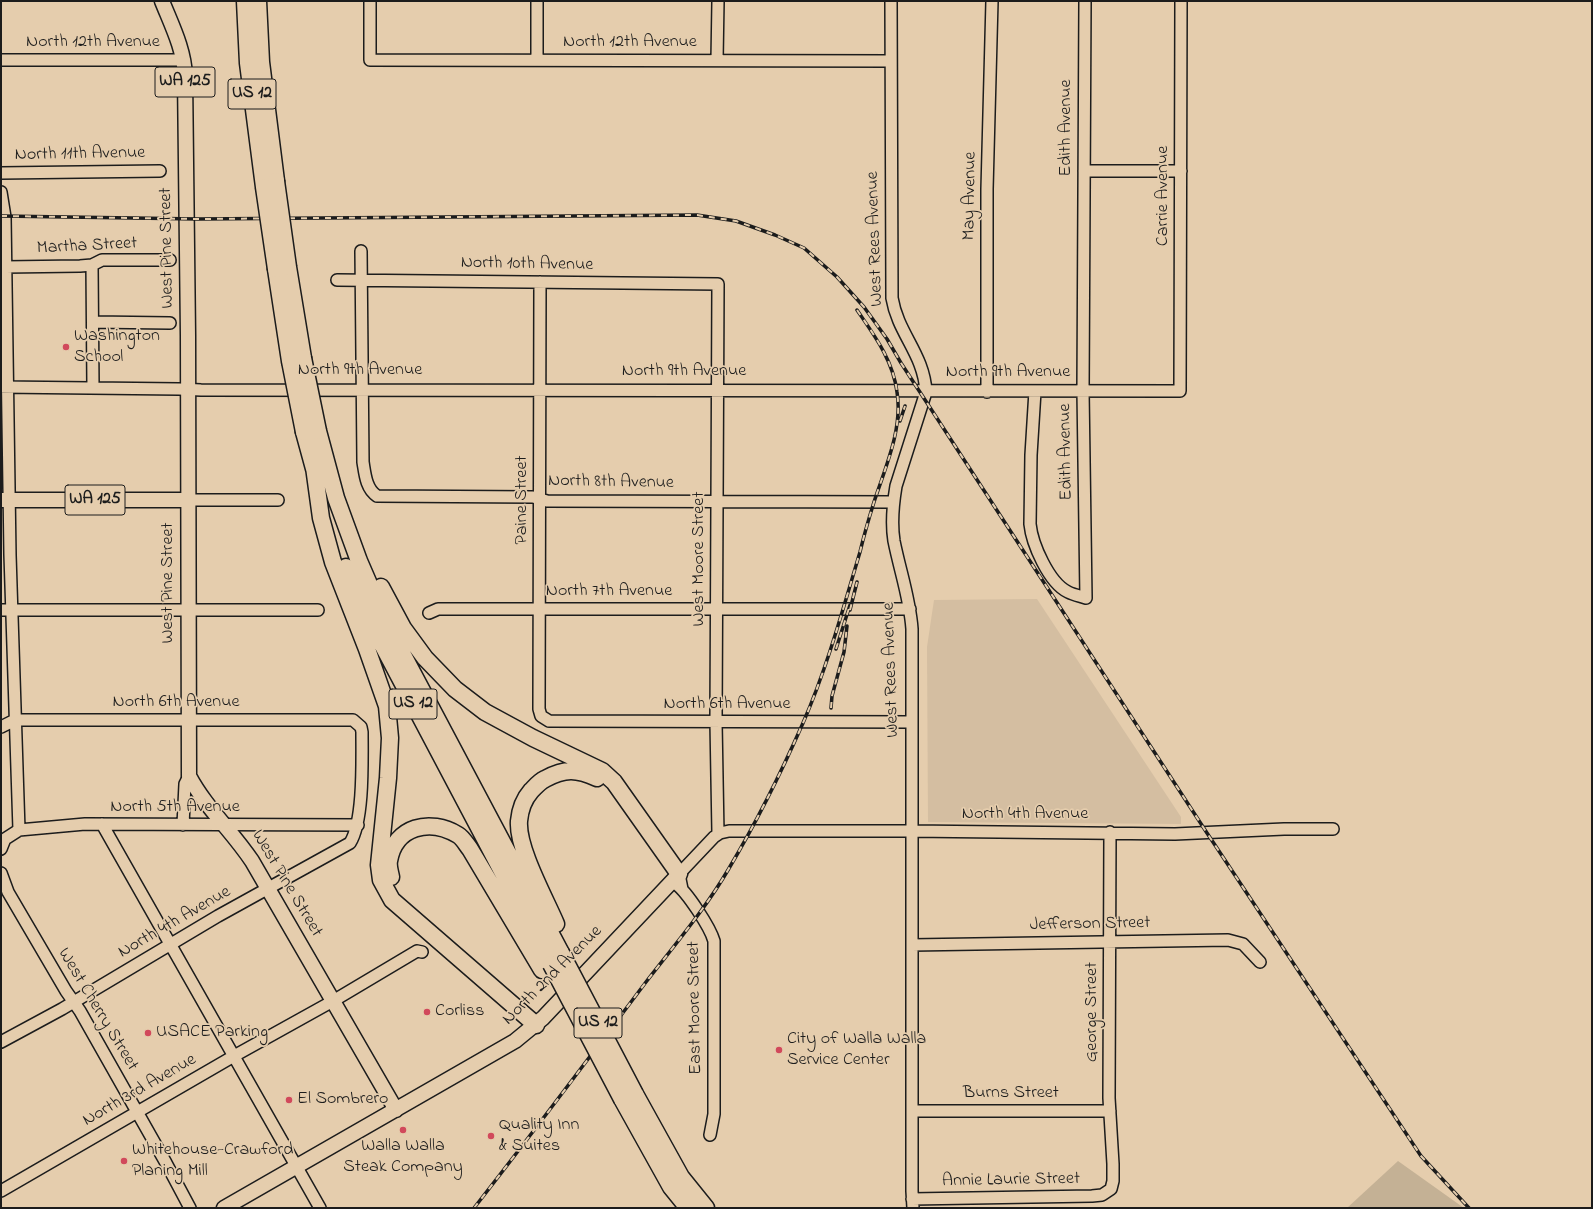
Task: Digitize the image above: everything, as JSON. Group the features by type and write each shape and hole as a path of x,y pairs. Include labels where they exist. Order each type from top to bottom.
{"highway":[{"name":"US 12","path":"245,1 248,64 270,184 297,359 311,432 319,464 336,498 359,561 385,621 555,959 629,1096 681,1177 706,1208"},
{"name":"US 12","path":"258,1 270,184"},
{"path":"319,464 342,491 360,542 389,603 403,628 425,658 455,688 485,712 533,738 602,771 614,782 678,881"},
{"path":"319,464 321,518 334,562 387,706 390,738 389,765 379,865 381,880 392,900 540,1021"},
{"path":"555,959 533,872 520,839 519,821 522,806 528,795 540,781 553,774 568,770 583,772 598,779 612,791 678,881"},
{"path":"540,1021 404,900 391,880 389,862 396,842 407,831 426,825 442,828 459,835 555,959"},
{"name":"US 12","path":"555,959 595,1018 670,1187 688,1208"}],"main road":[{"name":"West Pine Street","path":"162,1 184,60 188,390 189,776 200,795 244,849 269,889 396,1110"},
{"name":"WA 125","path":"5,500 188,500"},
{"name":"North 2nd Avenue","path":"224,1208 509,1046 540,1021 678,881"}],"street":[{"name":"North 12th Avenue","path":"370,1 370,60 717,60 891,62"},
{"path":"537,1 537,60"},
{"path":"717,60 718,1"},
{"name":"West Rees Avenue","path":"891,1 892,298 897,320 914,350 922,368 926,392 898,480 893,502 894,542 910,609 912,629 911,831 913,1204"},
{"name":"May Avenue","path":"987,392 987,189 992,1"},
{"name":"Edith Avenue","path":"1035,391 1031,455 1031,532 1048,570 1059,585 1068,592 1086,598 1083,391 1085,1"},
{"name":"Carrie Avenue","path":"1180,391 1181,1"},
{"name":"North 12th Avenue","path":"1,60 184,60"},
{"name":"North 11th Avenue","path":"1,173 160,171"},
{"path":"1084,171 1181,171"},
{"path":"1,192 5,216 4,387 6,610 15,720 18,830 5,839 1,849"},
{"path":"361,251 362,390"},
{"name":"Martha Street","path":"5,267 80,266 92,264 102,260 170,260"},
{"path":"92,264 93,388"},
{"name":"North 10th Avenue","path":"337,280 718,284"},
{"name":"Paine Street","path":"540,282 539,709 543,718"},
{"name":"West Moore Street","path":"718,284 716,609 718,834"},
{"path":"93,322 170,323"},
{"name":"North 9th Avenue","path":"4,387 188,390 926,392 1180,391"},
{"name":"North 8th Avenue","path":"362,390 363,462 371,491 377,496 533,497 547,501 893,502"},
{"path":"188,500 278,500"},
{"name":"North 7th Avenue","path":"429,613 438,609 910,609"},
{"path":"6,610 318,610"},
{"name":"North 6th Avenue","path":"543,718 549,721 912,722"},
{"name":"North 6th Avenue","path":"1,727 15,720 353,720 361,727 362,732 358,825"},
{"path":"184,825 185,784 189,776"},
{"path":"102,824 320,1208"},
{"name":"North 5th Avenue","path":"18,830 102,824 225,826 358,825"},
{"name":"North 4th Avenue","path":"1,1042 62,1009 73,1001 218,916 350,843 358,825"},
{"name":"North 4th Avenue","path":"718,834 734,831 1110,832 1175,834 1284,829 1333,829"},
{"name":"George Street","path":"1109,1191 1113,1181 1110,1111 1110,832"},
{"name":"North 2nd Avenue","path":"678,881 718,834"},
{"path":"1,873 5,894"},
{"name":"East Moore Street","path":"678,881 711,932 714,941 714,1114 710,1135"},
{"name":"West Cherry Street","path":"5,894 73,1001 190,1208"},
{"name":"Jefferson Street","path":"912,944 1110,941 1238,942 1248,947 1260,962"},
{"name":"North 3rd Avenue","path":"1,1191 234,1056 333,1001 417,951 422,952"},
{"name":"Burns Street","path":"912,1111 1110,1111"},
{"name":"Annie Laurie Street","path":"913,1204 1092,1196 1102,1195 1109,1191"}],"shaded area":[{"path":"1037,599 1181,817 1181,824 928,822 927,647 934,600"},
{"path":"1398,1161 1464,1208 1347,1208"}],"railway":[{"path":"1,216 198,219 697,215 736,221 775,235 804,248 837,277 864,307 887,339 901,363 1207,833 1421,1156 1469,1208"},
{"path":"474,1208 710,899 758,816 777,779 812,702 834,638 870,514 888,462 897,420 898,406 895,380 882,348 857,310"},
{"path":"900,421 905,406"},
{"path":"850,610 857,582"},
{"path":"836,649 850,605"},
{"path":"831,708 832,696 844,652 847,626"}],"place":[{"name":"Washington School","path":"66,347"},
{"name":"Corliss","path":"427,1012"},
{"name":"USACE Parking","path":"148,1033"},
{"name":"City of Walla Walla Service Center","path":"779,1050"},
{"name":"El Sombrero","path":"289,1100"},
{"name":"Walla Walla Steak Company","path":"403,1130"},
{"name":"Quality Inn & Suites","path":"491,1136"},
{"name":"Whitehouse-Crawford Planing Mill","path":"124,1161"}]}
